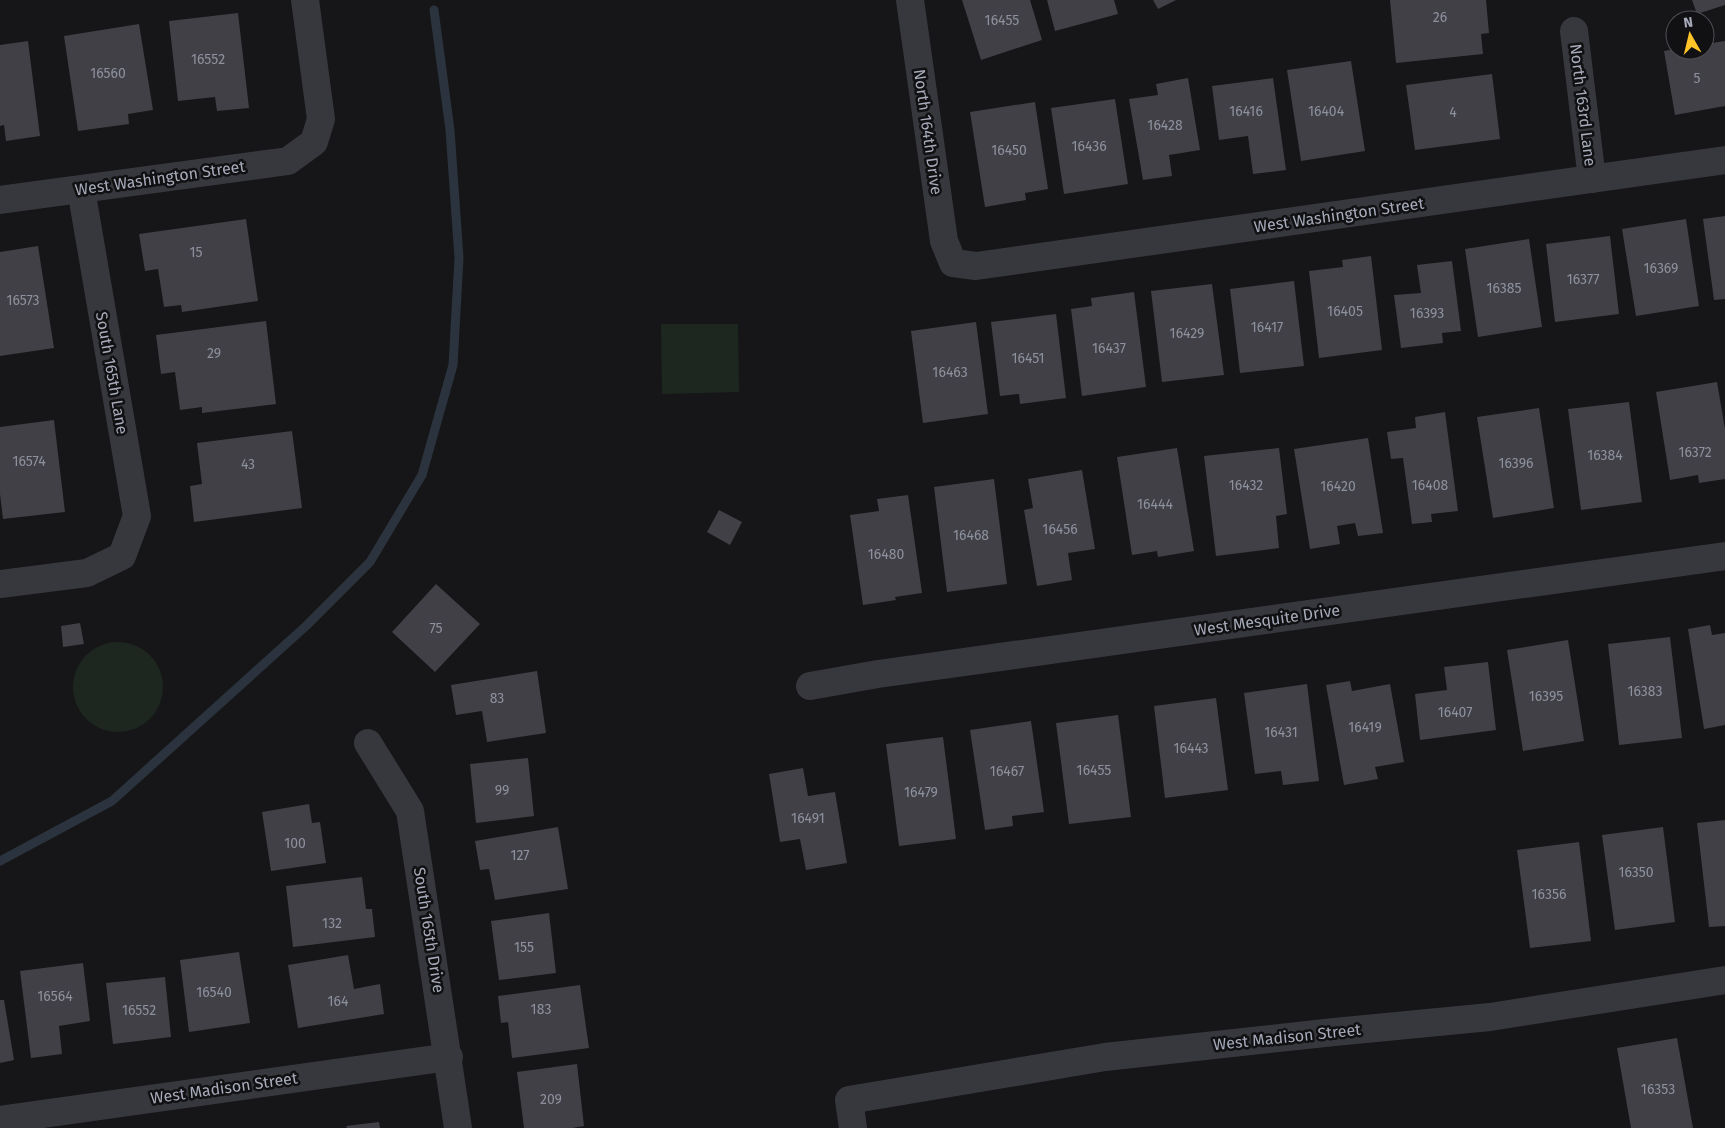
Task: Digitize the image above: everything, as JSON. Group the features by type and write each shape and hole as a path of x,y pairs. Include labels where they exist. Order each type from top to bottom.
{"street":[{"name":"West Washington Street","path":"0,200 288,161 314,142 321,119 305,0"},
{"name":"North 164th Drive","path":"910,0 944,241 953,263"},
{"name":"North 163rd Lane","path":"1574,31 1592,179"},
{"name":"West Washington Street","path":"953,263 976,266 1725,160"},
{"name":"South 165th Lane","path":"0,584 87,573 122,556 137,516 81,189"},
{"name":"West Mesquite Drive","path":"810,686 878,674 1725,556"},
{"name":"South 165th Drive","path":"368,743 410,811 449,1058 458,1128"},
{"name":"West Madison Street","path":"853,1128 849,1100 1104,1057 1490,1017 1725,980"},
{"name":"West Madison Street","path":"0,1120 449,1058"}],"shaded area":[{"path":"661,324 738,324 739,392 662,394"},
{"path":"109,642 127,642 143,649 156,662 163,678 163,696 156,712 143,725 127,732 109,732 93,725 80,712 73,696 73,678 80,662 93,649"}],"building":[{"path":"962,0 1030,0 1042,40 981,60"},
{"path":"1047,0 1114,0 1118,14 1055,31"},
{"path":"1153,0 1176,0 1158,9"},
{"path":"1390,0 1486,0 1489,33 1481,34 1483,54 1396,63"},
{"path":"1692,0 1725,0 1725,5 1709,10 1696,10"},
{"path":"238,13 249,108 217,111 215,97 178,101 169,21"},
{"path":"139,24 153,110 128,114 129,124 78,131 64,36"},
{"path":"28,41 40,136 6,141 4,125 0,126 0,45"},
{"path":"1725,41 1725,106 1675,115 1666,60 1715,60 1715,42"},
{"path":"1351,61 1365,151 1301,161 1287,70"},
{"path":"1492,74 1500,139 1415,150 1406,85"},
{"path":"1188,78 1200,150 1169,155 1172,176 1143,180 1129,99 1158,95 1156,84"},
{"path":"1273,78 1286,170 1253,174 1248,136 1219,140 1212,86"},
{"path":"1115,99 1128,184 1064,194 1051,108"},
{"path":"1035,102 1048,189 1025,193 1026,200 985,207 970,112"},
{"path":"1725,216 1725,299 1714,300 1703,219"},
{"path":"246,219 258,301 182,312 181,305 164,307 158,269 145,271 139,234"},
{"path":"1686,219 1699,306 1636,316 1622,229"},
{"path":"1610,236 1619,314 1555,322 1546,244"},
{"path":"1529,239 1542,327 1478,337 1465,249"},
{"path":"38,246 54,348 0,356 0,252"},
{"path":"1371,256 1382,350 1319,358 1309,271 1343,267 1342,260"},
{"path":"1452,261 1461,331 1442,333 1443,343 1401,348 1394,295 1421,293 1417,265"},
{"path":"1294,281 1304,366 1240,373 1230,289"},
{"path":"1212,284 1224,375 1162,382 1151,291"},
{"path":"1134,292 1146,387 1082,396 1071,309 1092,306 1091,298"},
{"path":"1056,314 1066,398 1020,404 1019,394 1000,396 991,322"},
{"path":"266,321 276,404 202,413 202,407 180,410 175,372 161,374 156,335"},
{"path":"976,322 988,414 923,423 911,331"},
{"path":"1717,382 1725,429 1725,479 1699,483 1698,475 1670,480 1656,392"},
{"path":"1629,402 1642,502 1581,510 1568,409"},
{"path":"1539,408 1554,508 1493,518 1477,417"},
{"path":"1445,412 1458,511 1431,514 1432,522 1412,524 1403,458 1391,459 1387,432 1416,428 1415,417"},
{"path":"54,420 65,512 3,519 0,494 0,427"},
{"path":"292,431 302,508 194,522 190,486 202,484 197,443"},
{"path":"1368,438 1383,533 1358,536 1355,523 1337,526 1340,544 1310,549 1294,449"},
{"path":"1177,448 1194,551 1158,557 1157,551 1132,555 1117,457"},
{"path":"1279,448 1287,514 1276,516 1279,548 1216,556 1204,456"},
{"path":"1082,470 1095,549 1068,553 1072,580 1037,586 1024,510 1033,508 1028,479"},
{"path":"994,479 1007,584 947,592 934,487"},
{"path":"908,495 922,593 895,597 896,600 863,605 850,515 879,511 877,499"},
{"path":"719,510 742,522 730,545 707,532"},
{"path":"436,584 480,624 435,672 392,632"},
{"path":"80,623 84,644 63,647 61,626"},
{"path":"1710,625 1712,635 1725,633 1725,725 1704,729 1688,629"},
{"path":"1670,637 1682,738 1619,745 1608,644"},
{"path":"1568,640 1584,741 1523,751 1507,650"},
{"path":"1488,662 1496,730 1420,740 1415,694 1447,690 1444,667"},
{"path":"537,671 546,733 487,742 482,711 456,715 451,685"},
{"path":"1350,681 1352,691 1390,684 1404,762 1375,767 1378,779 1344,785 1326,685"},
{"path":"1307,684 1319,781 1283,785 1281,771 1255,774 1244,693"},
{"path":"1216,698 1228,790 1165,798 1154,706"},
{"path":"1118,715 1131,817 1069,824 1056,723"},
{"path":"1031,721 1044,812 1012,816 1013,826 985,830 970,730"},
{"path":"943,737 956,839 899,846 886,744"},
{"path":"528,758 534,816 476,823 470,764"},
{"path":"803,768 808,796 835,792 847,863 806,870 800,839 780,842 769,774"},
{"path":"309,804 312,823 320,822 326,863 271,871 262,812"},
{"path":"1725,820 1725,926 1709,927 1697,823"},
{"path":"558,827 568,889 495,900 489,869 480,870 475,841"},
{"path":"1663,827 1675,922 1615,930 1602,835"},
{"path":"1579,842 1591,941 1530,948 1517,850"},
{"path":"362,877 366,909 372,909 375,937 293,947 286,886"},
{"path":"549,913 556,973 499,980 491,921"},
{"path":"239,952 250,1023 189,1032 180,960"},
{"path":"348,955 354,989 380,984 384,1014 298,1028 288,965"},
{"path":"83,963 90,1021 59,1026 62,1054 31,1058 20,971"},
{"path":"165,977 171,1037 113,1044 106,983"},
{"path":"580,985 589,1048 512,1058 508,1022 501,1023 498,996"},
{"path":"0,1000 4,1000 14,1060 0,1063"},
{"path":"1677,1038 1693,1128 1631,1128 1617,1048"},
{"path":"577,1064 584,1126 572,1128 524,1128 517,1072"},
{"path":"379,1122 380,1128 347,1128 346,1126"}],"waterway":[{"path":"0,861 112,801 306,626 370,562 422,475 453,365 459,258 450,130 434,10"}]}
